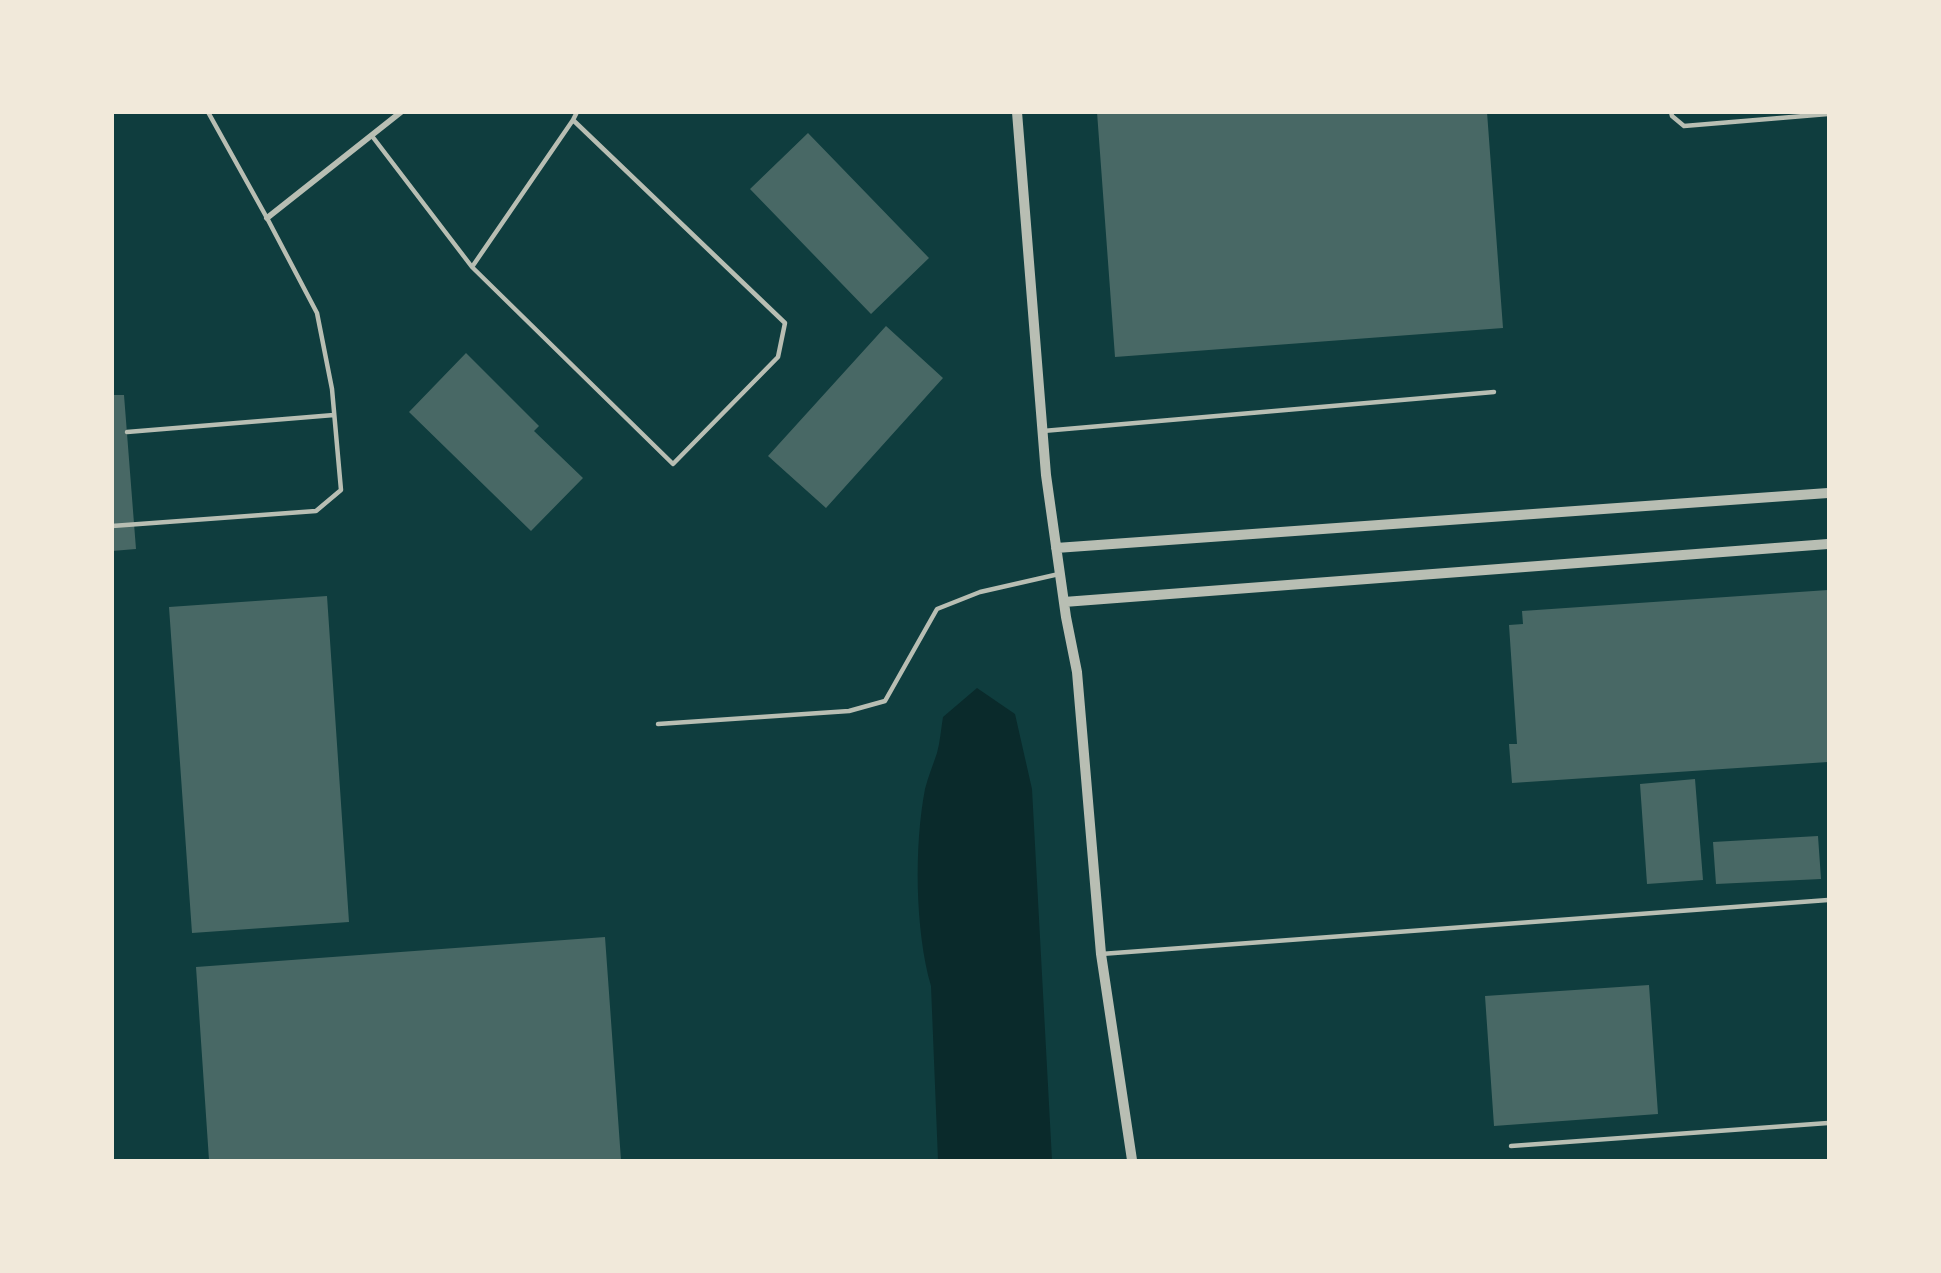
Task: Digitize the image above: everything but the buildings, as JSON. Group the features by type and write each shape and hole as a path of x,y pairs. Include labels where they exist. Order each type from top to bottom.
{"street":[{"path":"267,218 401,112"},
{"path":"1017,112 1046,475 1064,602 1077,672 1101,954 1132,1161"},
{"path":"1056,548 1828,493"},
{"path":"1064,602 1828,544"}],"lane":[{"path":"112,526 315,511 341,490 332,388 316,313 267,218 208,112"},
{"path":"472,267 573,120 576,112"},
{"path":"1671,112 1672,116 1684,126 1828,114"},
{"path":"372,136 472,267 672,464 778,357 785,323 573,120"},
{"path":"1043,431 1494,392"},
{"path":"127,432 334,415"},
{"path":"658,724 849,711 885,701 937,609 981,592 1060,574"},
{"path":"1101,954 1828,900"},
{"path":"1511,1146 1828,1123"}],"water":[{"path":"977,688 1015,714 1032,789 1052,1160 938,1160 931,986 919,914 919,836 925,789 937,753 943,717"}]}
